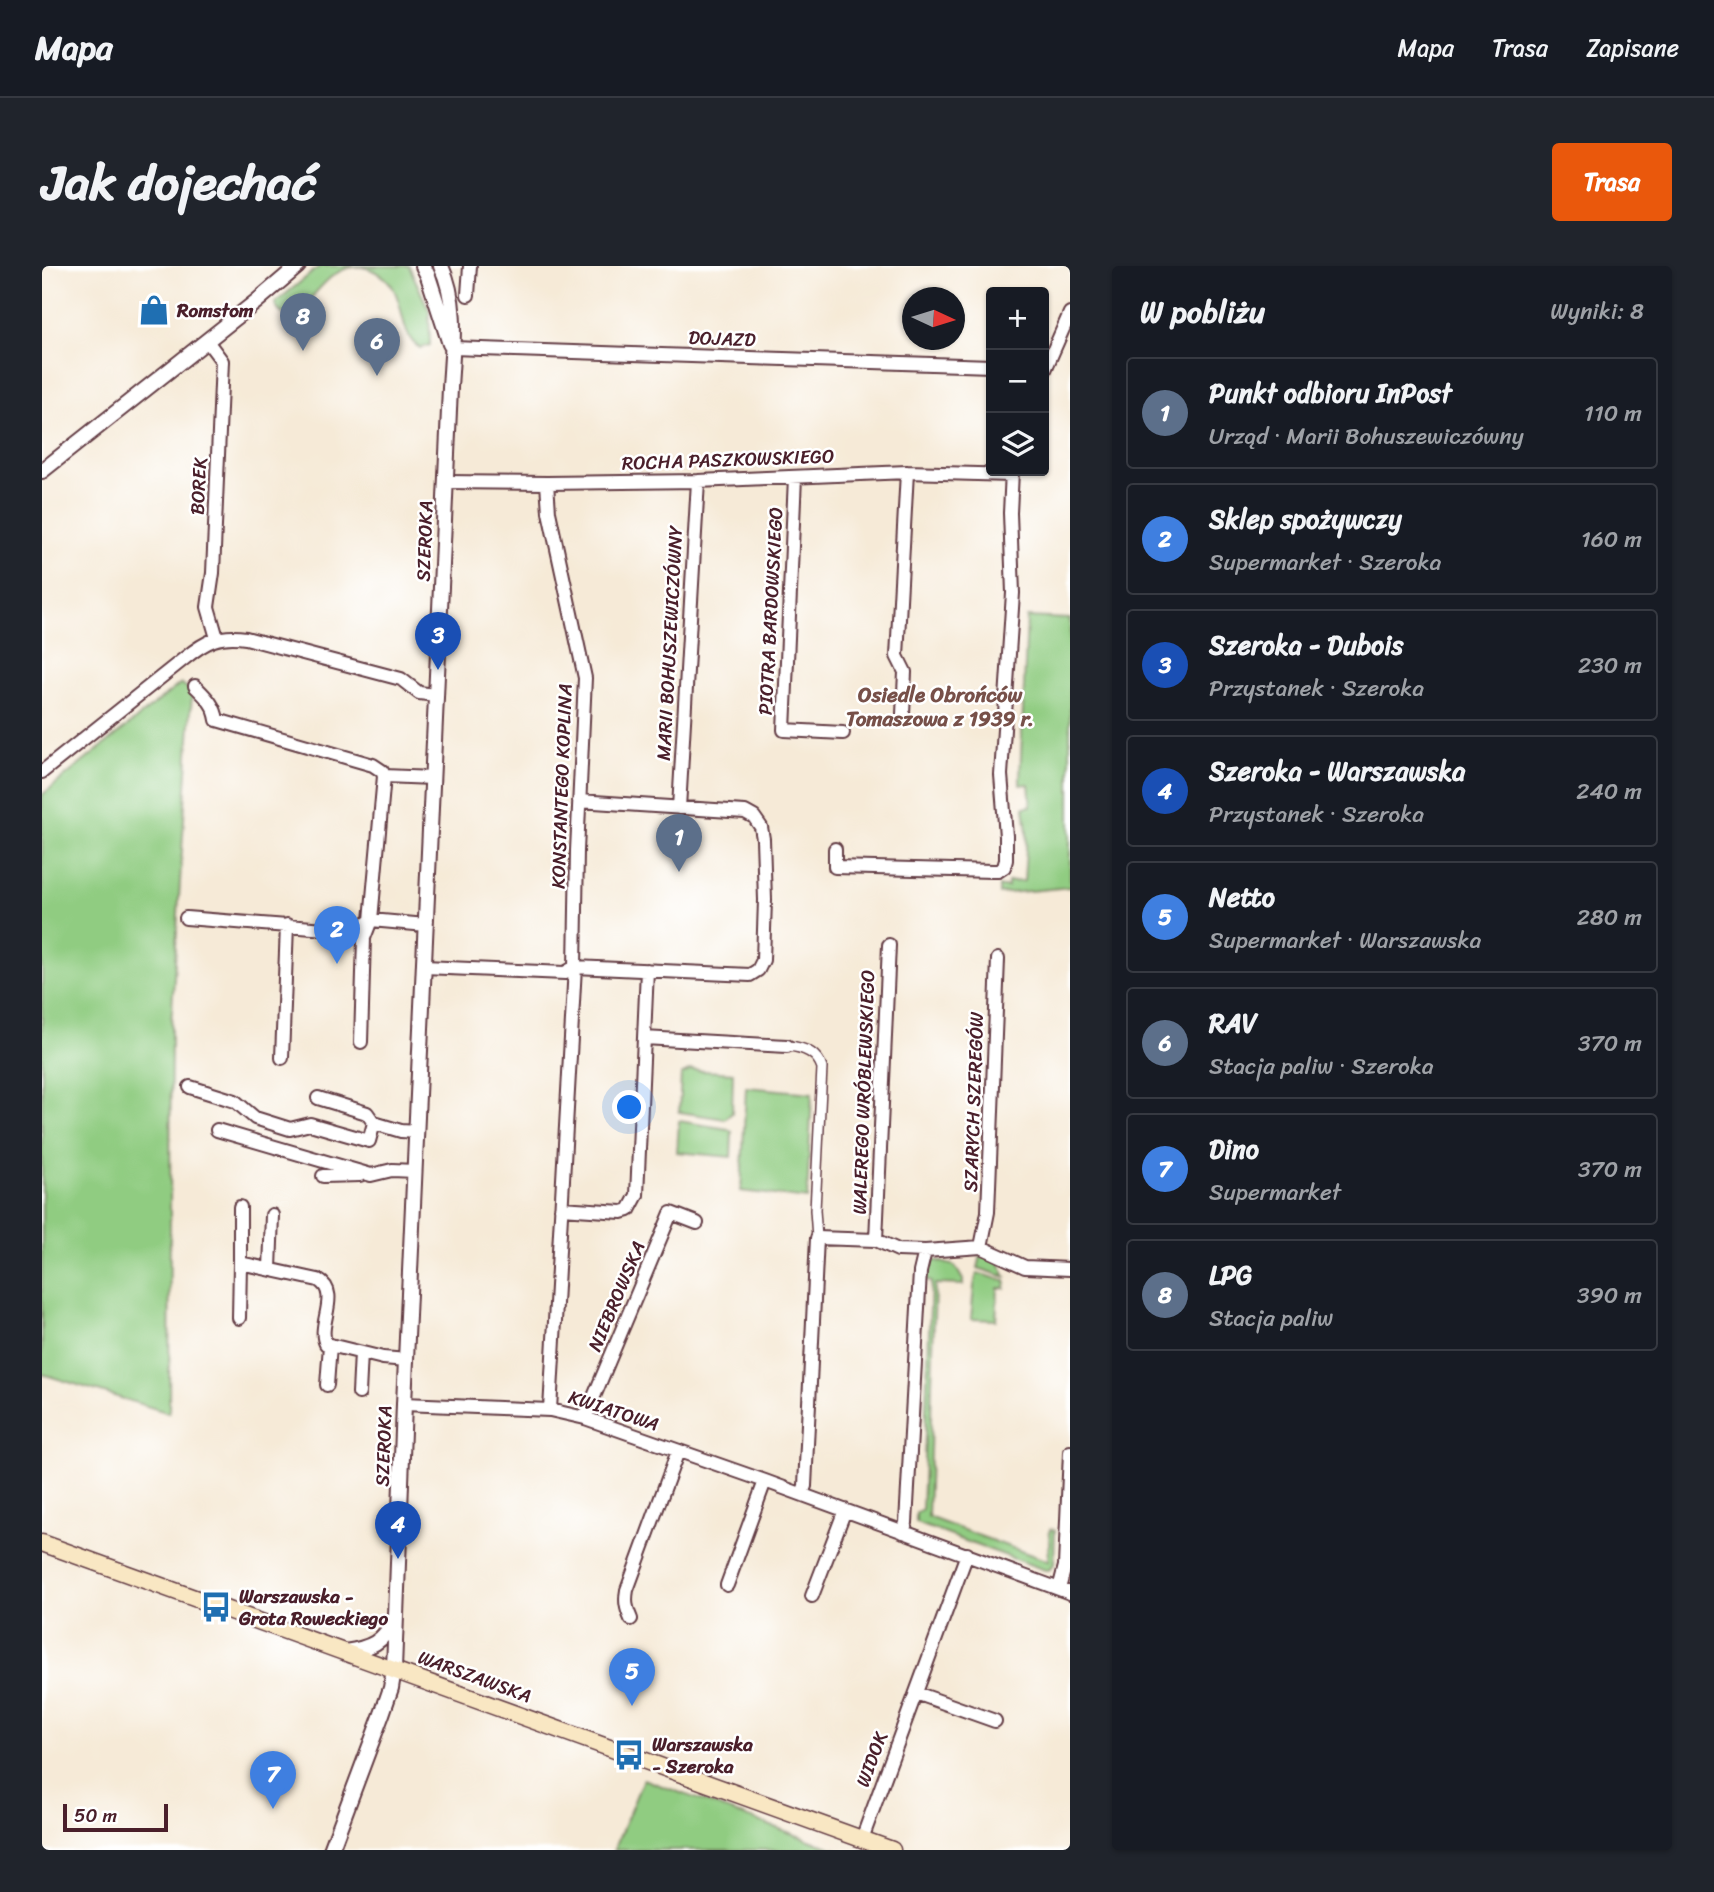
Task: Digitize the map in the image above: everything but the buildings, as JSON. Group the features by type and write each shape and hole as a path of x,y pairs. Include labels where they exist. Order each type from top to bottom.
{"main road":[{"name":"WARSZAWSKA","path":"42,1543 892,1850"}],"street":[{"path":"42,471 298,266"},
{"name":"SZEROKA","path":"423,266 452,348"},
{"name":"SZEROKA","path":"331,1850 382,1714 394,1669 454,326 441,266"},
{"path":"468,295 470,266"},
{"path":"1049,358 1070,313"},
{"name":"BOREK","path":"207,341 222,361 213,573 208,607 217,638"},
{"name":"DOJAZD","path":"452,348 986,366"},
{"path":"904,714 905,672 897,656 907,472"},
{"name":"ROCHA PASZKOWSKIEGO","path":"446,482 698,481 907,472 986,473"},
{"path":"835,849 835,867 993,871 1003,867 1006,860 1006,836 1000,775 1013,593 1010,513 1012,476"},
{"name":"PIOTRA BARDOWSKIEGO","path":"795,477 784,730 843,733"},
{"name":"MARII BOHUSZEWICZÓWNY","path":"679,808 698,481"},
{"name":"KONSTANTEGO KOPLINA","path":"547,483 549,512 585,678 575,967 550,1410"},
{"path":"42,772 192,652 217,638 246,638 401,679 419,693 436,695"},
{"path":"195,686 209,699 217,720 373,765 382,771 384,776 370,920 364,939 361,1042"},
{"path":"384,776 433,778"},
{"path":"424,967 565,973 575,967 750,975 758,970 763,960 765,900 763,839 761,827 754,817 745,812 579,801"},
{"path":"186,918 351,931 359,929 370,920 426,925"},
{"path":"282,1058 287,925"},
{"name":"WALEREGO WRÓBLEWSKIEGO","path":"876,1240 889,945"},
{"name":"SZARYCH SZEREGÓW","path":"981,1247 988,1212 998,959"},
{"path":"561,1208 622,1212 629,1210 637,1195 647,970"},
{"path":"644,1038 787,1046 812,1052 820,1060 822,1068 815,1210 817,1238 805,1486 802,1494"},
{"path":"190,1087 235,1101 255,1118 290,1129 310,1124 369,1141 374,1123"},
{"path":"318,1098 367,1113 374,1123 401,1131 417,1132"},
{"path":"217,1129 371,1175"},
{"path":"323,1176 371,1175 393,1170 415,1171"},
{"path":"239,1318 240,1207"},
{"name":"NIEBROWSKA","path":"585,1418 671,1213 697,1223"},
{"path":"270,1269 272,1215"},
{"name":"WALEREGO WRÓBLEWSKIEGO","path":"817,1238 876,1240 898,1250 981,1247"},
{"path":"981,1247 1025,1267 1070,1269"},
{"path":"903,1532 906,1523 920,1272 925,1251"},
{"path":"240,1263 324,1283 329,1297 323,1339 326,1344 386,1359 407,1360"},
{"path":"327,1385 330,1345"},
{"name":"SZEROKA","path":"359,1393 361,1353"},
{"name":"KWIATOWA","path":"404,1404 550,1410 585,1418 1065,1591"},
{"path":"631,1619 626,1609 627,1590 678,1451"},
{"path":"1065,1591 1070,1452"},
{"path":"727,1585 765,1481"},
{"path":"812,1596 845,1510"},
{"name":"WIDOK","path":"862,1839 967,1554"},
{"path":"345,1652 376,1644 396,1617"},
{"path":"916,1693 995,1721"}],"green space":[{"path":"320,266 409,266 429,310 430,345 420,348 412,341 393,288 376,272 363,267 344,270 334,275 296,313 288,316 279,311 275,303"},
{"path":"1027,617 1070,619 1070,887 999,894 999,887 1008,887 1008,882 1024,881 1027,832 1024,807 1031,806 1029,784 1020,785"},
{"path":"181,683 192,692 171,1025 169,1413 42,1374 42,795"},
{"path":"691,1070 733,1073 732,1113 725,1119 679,1112 681,1075"},
{"path":"746,1087 812,1093 807,1199 741,1191"},
{"path":"679,1121 728,1129 732,1132 731,1157 677,1152"},
{"path":"981,1255 999,1262 1006,1277 978,1268"},
{"path":"935,1260 955,1266 963,1285 935,1284 928,1517 1048,1561 1050,1529 1055,1530 1054,1564 1049,1570 916,1523 916,1513 922,1510 931,1282 925,1280"},
{"path":"977,1273 1006,1281 1005,1288 998,1288 996,1320 971,1319"},
{"path":"643,1779 837,1850 614,1850"}],"place":[{"name":"Romstom","path":"154,310"},
{"name":"LPG","path":"303,351"},
{"name":"RAV","path":"377,376"},
{"name":"Szeroka - Dubois","path":"438,670"},
{"name":"Punkt odbioru InPost","path":"679,872"},
{"name":"Sklep spożywczy","path":"337,964"},
{"name":"Szeroka - Warszawska","path":"398,1559"},
{"name":"Warszawska - Grota Roweckiego","path":"216,1607"},
{"name":"Netto","path":"632,1706"},
{"name":"Warszawska - Szeroka","path":"629,1755"},
{"name":"Dino","path":"273,1809"}],"district":[{"name":"Osiedle Obrońców Tomaszowa z 1939 r.","path":"940,707"}]}
